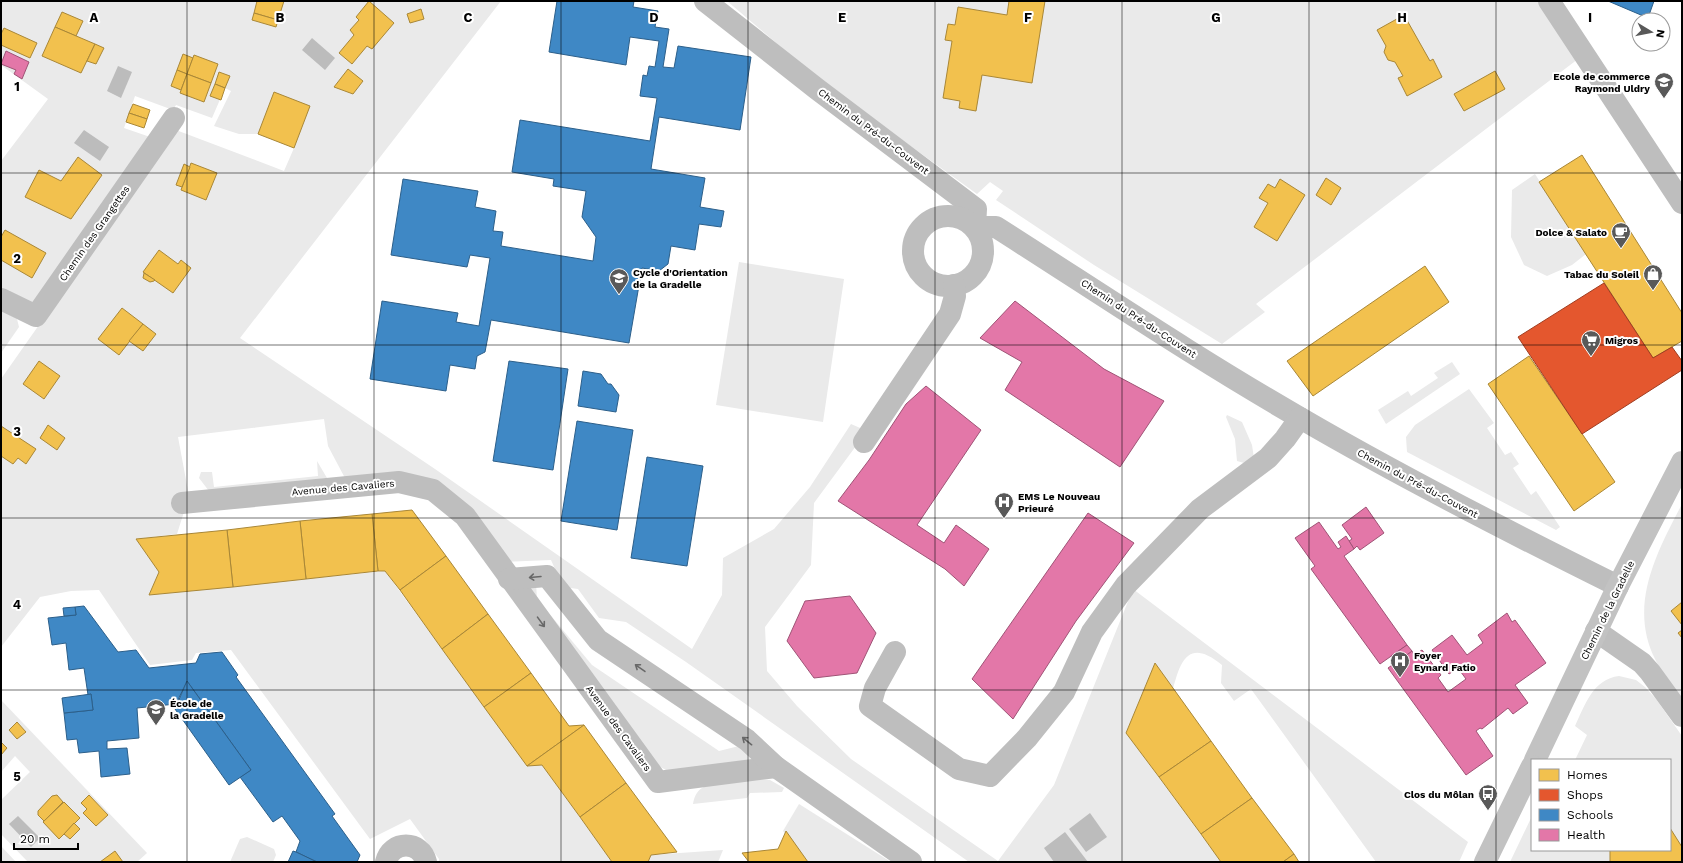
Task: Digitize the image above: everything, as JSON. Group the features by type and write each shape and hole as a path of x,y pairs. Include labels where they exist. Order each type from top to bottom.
{"street":[{"name":"Chemin du Pré-du-Couvent","path":"705,1 817,89 976,209 975,227 996,227 1192,352 1300,418 1385,466 1536,546 1618,586"},
{"path":"1549,1 1682,203"},
{"path":"1561,1 1682,184"},
{"name":"Chemin des Grangettes","path":"1,299 36,316 174,118"},
{"path":"944,215 955,216 966,220 975,227 981,238 984,250 982,261 976,272 968,280 954,285 945,286 934,283 925,277 918,269 914,259 913,248 916,236 922,226 932,219 944,215"},
{"path":"864,442 950,314 955,296 954,285"},
{"path":"895,652 875,688 870,706 960,769 990,776 1027,738 1064,692 1092,632 1126,584 1200,509 1268,458 1285,439 1300,418"},
{"name":"Chemin de la Gradelle","path":"1535,759 1618,586 1682,462"},
{"name":"Avenue des Cavaliers","path":"182,504 399,482 433,490 465,516 509,579 658,782 776,768"},
{"path":"509,579 547,576 598,640 747,740 776,768 911,862"},
{"path":"1596,631 1645,666 1682,716"},
{"path":"1485,862 1531,768"},
{"path":"386,862 391,852 395,848 407,845 419,850 423,854 426,862"}],"shaded area":[{"path":"1,1 501,1 240,338 435,469 692,649 722,595 723,558 774,529 810,487 851,424 867,431 814,503 811,565 765,627 767,671 797,706 851,759 998,861 1054,785 1133,589 1468,842 1459,862 1376,862 1251,689 1234,701 1221,683 1222,665 1211,657 1202,653 1195,653 1188,656 1184,661 1176,678 1173,689 1155,664 1126,733 1221,862 969,862 686,662 626,622 599,618 578,589 563,587 551,560 505,562 456,495 346,480 328,446 324,419 178,437 189,496 177,534 136,539 159,572 149,595 385,571 484,707 542,765 612,862 439,862 439,859 410,819 370,839 231,650 196,653 192,660 150,665 99,590 71,591 40,597 1,647 1,379 176,130 284,171 294,148 258,134 239,134 214,126 231,91 225,88 212,118 176,105 173,110 135,96 124,128 153,138 36,305 1,292 1,161 48,99 1,65"},
{"path":"727,1 1540,1 1578,59 1256,304 1265,312 1222,344 1094,265 996,200 1003,191 990,182 977,194 822,82"},
{"path":"312,38 335,58 325,70 302,50"},
{"path":"118,66 132,72 121,98 107,91"},
{"path":"84,130 109,147 100,161 74,143"},
{"path":"1535,174 1586,254 1572,265 1547,276 1524,265 1511,237 1512,190"},
{"path":"739,262 844,279 823,422 716,405"},
{"path":"1,310 17,319 19,327 1,353"},
{"path":"1452,362 1460,374 1386,424 1378,410 1408,391 1411,396 1438,378 1434,373"},
{"path":"1469,389 1494,423 1487,428 1505,455 1511,452 1519,464 1513,468 1531,495 1536,491 1560,527 1556,530 1407,452 1406,437 1415,425"},
{"path":"1227,415 1242,422 1252,445 1254,458 1244,463 1237,461 1235,439 1226,417"},
{"path":"317,461 327,478 212,495 199,478 201,472 212,472 214,487 318,476"},
{"path":"1682,504 1682,700 1664,675 1655,659 1647,639 1644,619 1645,599 1655,560"},
{"path":"536,583 537,599 592,665 719,751 743,745 753,763 668,771 649,761 528,588"},
{"path":"1619,676 1636,680 1645,687 1656,699 1682,736 1682,862 1510,862 1531,818 1531,851 1671,851 1671,759 1575,759 1587,735 1575,726 1591,694 1603,682 1610,678"},
{"path":"1,700 147,853 137,862 28,862 1,834 1,800 30,772 15,756 1,772"},
{"path":"758,779 770,780 784,788 782,792 750,793 747,798 693,804 698,791 707,786"},
{"path":"799,804 891,862 806,862 783,831"},
{"path":"1090,813 1107,837 1086,852 1069,829"},
{"path":"18,816 40,838 31,847 9,824"},
{"path":"1065,832 1088,862 1054,862 1044,848"},
{"path":"247,837 274,849 276,855 273,862 230,862 240,839"},
{"path":"1,846 16,862 1,862"},
{"path":"723,850 718,862 648,862 651,855"}],"building: Homes":[{"path":"257,1 284,1 278,20 254,13"},
{"path":"369,1 394,23 372,49 367,46 352,64 339,53 354,35 350,30 359,20 356,17"},
{"path":"1009,1 1045,1 1032,83 982,75 976,111 959,108 960,101 943,98 952,41 945,40 948,24 955,25 958,7 1007,15"},
{"path":"421,9 424,19 410,23 407,14"},
{"path":"62,12 83,21 76,36 55,27"},
{"path":"254,13 278,20 276,27 252,20"},
{"path":"1404,15 1430,61 1433,59 1442,77 1407,96 1398,78 1403,76 1395,62 1388,60 1384,52 1386,46 1377,30"},
{"path":"55,27 95,44 81,73 42,56"},
{"path":"4,28 37,43 30,58 1,45 1,34"},
{"path":"95,44 104,48 96,64 87,61"},
{"path":"183,54 193,58 187,74 177,70"},
{"path":"194,55 218,64 211,83 187,74"},
{"path":"348,69 363,81 353,94 334,87"},
{"path":"177,70 187,74 181,90 171,86"},
{"path":"1495,71 1505,89 1464,111 1454,94"},
{"path":"219,72 230,76 225,88 215,84"},
{"path":"187,74 211,83 204,102 180,93"},
{"path":"215,84 225,88 221,100 210,96"},
{"path":"274,92 310,106 294,148 258,134"},
{"path":"133,104 150,110 147,119 129,113"},
{"path":"129,113 147,119 144,128 126,122"},
{"path":"1582,155 1682,313 1682,341 1653,358 1539,182"},
{"path":"78,157 102,175 71,219 25,197 39,170 61,181"},
{"path":"191,163 217,173 206,200 181,190"},
{"path":"184,164 190,167 182,187 176,185"},
{"path":"1326,178 1341,188 1331,205 1316,195"},
{"path":"1280,179 1305,195 1277,241 1254,227 1268,203 1259,198 1268,184 1275,188"},
{"path":"5,230 46,253 32,278 1,260 1,237"},
{"path":"159,250 178,264 181,260 191,268 173,293 143,272"},
{"path":"1425,266 1449,302 1313,396 1287,361"},
{"path":"144,273 155,280 150,282 143,278"},
{"path":"122,308 143,324 119,355 98,339"},
{"path":"143,324 156,334 143,351 129,341"},
{"path":"1529,356 1615,482 1574,511 1488,384"},
{"path":"39,361 60,376 44,399 23,384"},
{"path":"48,425 65,438 57,450 40,438"},
{"path":"1,426 36,449 26,464 18,458 13,464 1,456"},
{"path":"412,510 446,556 400,590 385,571 378,571 372,514"},
{"path":"372,514 378,571 306,579 300,521"},
{"path":"300,521 306,579 233,587 227,530"},
{"path":"227,530 233,587 149,595 159,572 136,539"},
{"path":"446,556 488,614 442,649 400,590"},
{"path":"1682,602 1682,625 1671,611"},
{"path":"488,614 531,673 484,707 442,649"},
{"path":"1682,630 1682,638 1678,633"},
{"path":"1155,663 1211,741 1159,777 1126,733"},
{"path":"531,673 569,726 584,725 527,766 484,707"},
{"path":"17,722 26,732 17,739 9,730"},
{"path":"584,725 626,783 580,817 542,765 527,766"},
{"path":"1211,741 1252,798 1201,834 1159,777"},
{"path":"1,742 7,748 1,755"},
{"path":"626,783 677,852 651,855 648,862 612,862 580,817"},
{"path":"57,795 63,802 44,821 38,815 38,811 52,796"},
{"path":"89,795 108,815 96,826 83,813 87,809 81,803"},
{"path":"1252,798 1294,854 1283,862 1221,862 1201,834"},
{"path":"64,802 80,818 59,839 43,822"},
{"path":"74,823 80,829 70,839 64,834"},
{"path":"1671,830 1682,847 1682,862 1610,862 1610,851 1671,851"},
{"path":"786,831 808,862 749,862 742,853 778,849"},
{"path":"115,851 123,862 100,862"},
{"path":"1294,854 1299,862 1283,862"}],"building: Shops":[{"name":"Migros","path":"1604,283 1653,358 1672,347 1682,361 1682,370 1582,434 1518,337"}],"building: Schools":[{"path":"557,1 634,1 633,7 658,11 655,27 669,29 663,67 674,68 678,46 751,57 740,130 659,117 651,169 705,178 700,207 724,211 721,227 699,224 695,250 671,246 668,264 659,271 642,268 629,343 491,320 485,352 477,356 475,369 450,365 446,391 370,379 382,301 458,313 456,322 479,326 490,258 470,255 467,267 391,255 403,179 478,191 475,207 496,211 493,231 503,232 501,246 593,261 596,237 582,217 586,191 553,186 554,179 512,172 520,120 650,141 657,98 640,96 643,75 647,76 649,66 655,67 659,41 630,37 626,65 549,52"},
{"path":"1608,1 1654,1 1650,12 1634,12"},
{"path":"509,361 568,369 553,470 493,461"},
{"path":"583,371 601,374 608,384 611,384 619,395 616,412 578,406"},
{"path":"577,421 633,430 617,530 561,521"},
{"path":"647,457 703,466 687,566 631,558"},
{"path":"84,606 118,652 136,650 149,668 196,663 200,654 222,652 238,675 236,677 335,814 332,816 360,855 357,862 317,862 296,852 300,841 282,816 273,822 240,777 251,770 187,681 176,704 137,708 139,738 107,741 107,749 127,748 130,774 101,777 99,751 79,753 77,739 67,740 64,713 93,710 91,694 88,695 84,668 69,670 66,643 52,645 48,618 76,615 75,607"},
{"path":"75,607 76,615 64,616 63,608"},
{"path":"187,681 251,770 229,785 175,709"},
{"path":"91,694 93,710 64,713 62,698"},
{"path":"293,851 296,852 317,862 288,862"}],"building: Health":[{"path":"6,51 29,62 22,79 14,74 16,70 1,64"},
{"path":"1015,301 1104,369 1164,401 1120,467 1005,390 1022,362 980,338"},
{"path":"926,386 981,430 917,525 944,543 956,525 989,549 964,586 945,569 838,501 869,460 906,404"},
{"path":"1366,507 1384,533 1360,550 1357,546 1354,549 1349,541 1352,539 1342,525"},
{"path":"1088,513 1134,543 1076,621 1013,719 972,679"},
{"path":"1319,522 1338,549 1341,547 1338,542 1346,536 1354,549 1344,556 1407,645 1380,664 1311,569 1315,566 1295,538"},
{"path":"850,596 876,633 857,673 814,678 787,641 805,601"},
{"path":"1507,613 1512,622 1515,620 1546,663 1515,685 1528,703 1513,714 1508,708 1482,729 1480,728 1476,731 1493,756 1466,775 1388,668 1412,651 1414,655 1422,650 1441,675 1438,678 1448,692 1466,679 1458,668 1449,674 1432,650 1452,635 1467,655 1483,643 1478,635"},
{"path":"1407,645 1412,651 1396,663 1391,656"}],"place":[{"name":"Ecole de commerce Raymond Uldry","path":"1664,99"},
{"name":"Dolce & Salato","path":"1621,249"},
{"name":"Tabac du Soleil","path":"1653,291"},
{"name":"Cycle d'Orientation de la Gradelle","path":"619,295"},
{"name":"Migros","path":"1591,357"},
{"name":"EMS Le Nouveau Prieuré","path":"1004,519"},
{"name":"Foyer Eynard Fatio","path":"1400,678"},
{"name":"École de la Gradelle","path":"156,726"},
{"name":"Clos du Môlan","path":"1488,811"}]}
